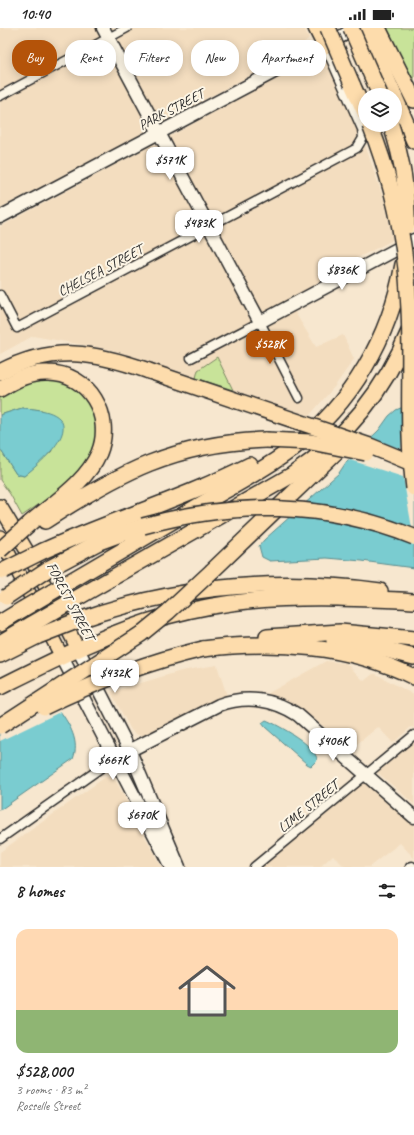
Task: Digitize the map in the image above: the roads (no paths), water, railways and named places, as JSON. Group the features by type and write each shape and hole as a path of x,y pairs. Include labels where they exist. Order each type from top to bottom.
{"highway":[{"path":"316,28 322,40"},
{"path":"328,28 358,97"},
{"path":"351,28 377,88"},
{"path":"365,28 414,141"},
{"path":"378,28 414,100"},
{"path":"372,132 394,196 406,259 409,304 411,452 414,488"},
{"path":"0,622 275,461 305,438 337,407 357,380 376,348 392,310 403,264 406,233 406,196 401,158 393,132"},
{"path":"0,727 140,634 168,612 335,454 357,426 399,356 414,319"},
{"path":"0,372 33,358 70,353 108,357 370,446 414,464"},
{"path":"0,389 15,380 31,375 48,373 64,375 77,380 91,393 98,405 103,419 101,447 89,468 78,482 31,527"},
{"path":"0,655 70,602 301,469 340,437 366,409 380,388"},
{"path":"2,572 43,551 80,535 179,498 234,474 287,444 337,407"},
{"path":"0,550 31,527 102,485 148,463 209,446 266,440 298,441 336,446 385,459 414,470"},
{"path":"3,599 60,563 104,540 143,526 202,512 256,508 308,510 360,519 414,537"},
{"path":"0,643 35,630 79,620 120,607 168,596 246,585 324,585 376,590 414,597"},
{"path":"0,686 78,649 154,620 225,603 282,598 414,601"},
{"path":"0,727 106,678 154,662 203,649 277,636 340,632 414,639"},
{"path":"277,636 354,644 414,657"},
{"path":"203,649 241,645 269,645 325,650 365,658 414,678"}],"main road":[{"name":"PARK STREET","path":"326,45 357,28"},
{"path":"105,33 260,322 414,240"},
{"name":"PARK STREET","path":"0,217 268,76"},
{"name":"FOREST STREET","path":"0,506 27,551 130,751 179,867"},
{"path":"0,537 171,867"},
{"path":"115,758 219,705 237,700 254,699 276,704 298,715 414,817"}],"street":[{"path":"0,96 105,33 127,28"},
{"name":"CHELSEA STREET","path":"0,295 18,328 209,228 355,149 362,141 362,129 326,48"},
{"path":"191,358 260,322 299,398"},
{"name":"LIME STREET","path":"254,867 414,735"},
{"path":"0,839 115,758"}],"water":[{"path":"403,407 414,410 414,568 327,558 270,561 262,557 259,546 264,540 339,473 347,461 379,430 389,416 396,410"},
{"path":"22,408 44,411 57,416 63,424 62,434 56,444 36,466 24,476 16,474 0,449 0,415"},
{"path":"60,711 75,740 75,753 73,759 0,810 0,727"},
{"path":"266,720 279,726 304,743 315,754 317,760 311,766 307,764 265,727 262,723"}]}
